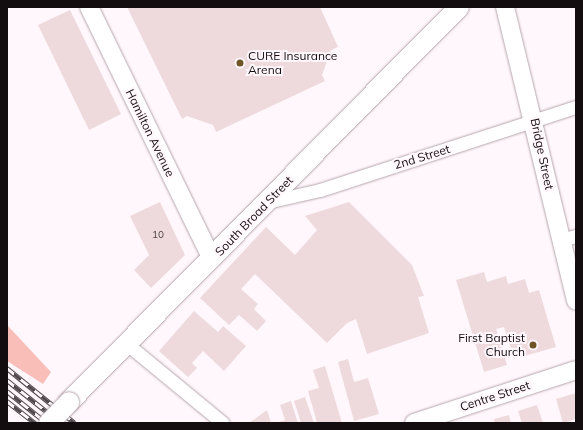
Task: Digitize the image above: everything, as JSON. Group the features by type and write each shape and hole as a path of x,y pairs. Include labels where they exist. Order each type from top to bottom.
{"main road":[{"name":"South Broad Street","path":"49,423 459,7"}],"street":[{"name":"Hamilton Avenue","path":"89,7 212,259"},
{"name":"Bridge Street","path":"505,7 535,120 569,238 576,301"},
{"name":"2nd Street","path":"267,202 320,190 576,107"},
{"path":"127,344 223,423"},
{"name":"Centre Street","path":"414,423 576,370"}],"shaded area":[{"path":"7,325 51,372 43,384 7,361"}],"building":[{"name":"CURE Insurance Arena","path":"127,7 320,7 338,47 331,50 322,75 325,81 216,132 213,125 187,116 182,119"},
{"path":"70,10 121,114 89,130 38,25"},
{"path":"160,202 185,255 151,288 134,270 149,255 130,216"},
{"path":"349,202 412,265 424,296 418,297 429,333 367,354 356,319 347,323 327,343 255,274 241,289 258,304 254,309 266,321 257,331 239,315 229,325 200,298 266,227 295,255 317,230 305,216"},
{"path":"484,272 487,282 506,276 508,284 525,279 529,293 539,290 556,347 514,359 504,327 496,329 507,365 484,372 456,280"},
{"path":"194,311 218,332 223,326 246,346 224,371 203,351 192,363 197,368 188,377 159,351"},
{"path":"348,359 354,382 368,378 379,414 354,421 338,362"},
{"path":"325,366 342,423 317,423 308,391 319,388 313,370"},
{"path":"576,393 576,419 563,423 556,399"},
{"path":"305,397 314,423 301,423 294,401"},
{"path":"291,401 298,423 276,423 285,420 280,405"},
{"path":"537,405 543,423 522,423 518,411"},
{"path":"267,410 271,423 249,423"},
{"path":"509,415 511,423 495,423 494,419"}],"railway":[{"path":"7,368 75,423"},
{"path":"7,380 61,423"},
{"path":"7,391 47,423"},
{"path":"7,401 35,423"}],"place":[{"name":"CURE Insurance Arena","path":"240,63"},
{"name":"First Baptist Church","path":"533,345"}]}
